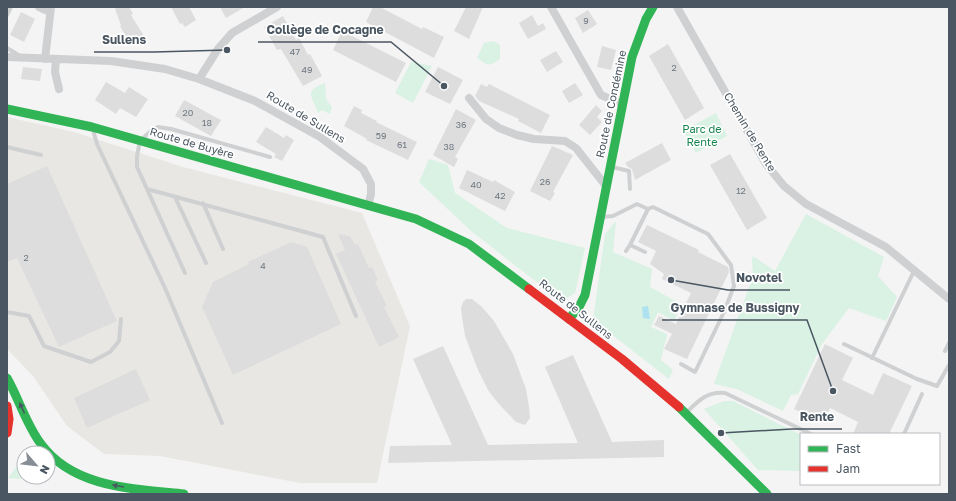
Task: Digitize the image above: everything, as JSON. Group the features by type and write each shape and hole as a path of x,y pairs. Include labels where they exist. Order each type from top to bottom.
{"main road":[{"name":"Route de Condémine","path":"569,320 585,295 609,167 632,57 646,19 653,7"},
{"name":"Route de Buyère","path":"7,109 92,127 368,206"},
{"name":"Route de Sullens","path":"368,206 416,220 468,244 509,272 569,320 640,373 685,413 767,494"},
{"path":"7,378 38,438 47,451 65,466 85,477 108,484 184,494"},
{"path":"7,406 9,419 7,433"}],"street":[{"path":"39,7 50,10 45,59"},
{"path":"199,79 218,49 232,33 277,7"},
{"path":"551,7 601,94 622,104"},
{"name":"Chemin de Rente","path":"677,7 766,164 784,186 806,204 886,248 949,299"},
{"name":"Route de Sullens","path":"7,57 110,61 165,69 199,79 261,104 320,137 357,164 368,176 371,184 371,194 368,206"},
{"path":"56,59 55,72 59,89"},
{"name":"Route de Condémine","path":"469,98 486,119 499,128 517,136 534,139 565,141 576,148 606,186"}],"lane":[{"path":"7,15 11,7"},
{"path":"7,48 24,58"},
{"path":"92,127 97,144 165,288 222,423"},
{"path":"185,273 137,167 137,156 140,141 152,130 158,127 172,129 270,157"},
{"path":"7,147 41,155"},
{"path":"609,167 628,171 630,189"},
{"path":"147,189 323,236 356,316"},
{"path":"175,197 206,263"},
{"path":"203,203 223,249"},
{"path":"600,217 613,216 637,204 648,209 653,207 708,234 731,265 734,286 694,372 681,364"},
{"path":"626,251 648,209"},
{"path":"630,245 644,252"},
{"path":"872,358 914,271"},
{"path":"7,312 30,316 44,346 90,362 110,352 119,341 121,319"},
{"path":"945,351 949,343"},
{"path":"844,344 917,379 937,386 949,365"},
{"path":"685,413 706,395 710,393 725,393 809,433"},
{"path":"904,433 922,394"}],"shaded area":[{"path":"7,117 74,132 183,167 362,213 410,326 377,483 300,483 160,456 104,454 67,426 33,376 7,349"}],"green space":[{"path":"494,41 500,45 500,59 491,64 486,64 477,58 484,43"},
{"path":"411,62 432,66 413,103 395,93"},
{"path":"325,83 326,99 332,107 330,114 322,110 318,113 311,95 314,89"},
{"name":"Parc de Rente","path":"716,113 727,136 696,153 683,131"},
{"path":"429,159 448,165 455,193 507,228 585,248 575,293 564,300 560,300 471,231 419,182"},
{"path":"806,214 884,257 878,276 897,297 886,321 849,308 822,344 798,394 791,395 783,411 737,389 714,384 753,276 753,256 775,271"},
{"path":"616,221 613,252 652,269 650,287 681,304 674,321 658,312 651,327 667,334 661,360 673,370 669,379 593,320 605,234"},
{"path":"724,401 733,401 800,434 800,471 758,470 704,409"},
{"path":"16,468 16,479 8,478"}],"water":[{"path":"648,306 650,319 643,318 642,307"}],"building":[{"path":"118,7 129,7 133,14 131,15 144,36 132,43 130,40 128,41 120,26 121,25 115,9"},
{"path":"171,7 189,7 196,20 185,27 182,23 180,24"},
{"path":"220,7 245,7 226,18"},
{"path":"373,7 380,7 422,29 423,27 444,37 434,58 366,22"},
{"path":"466,7 483,7 469,39 454,31"},
{"path":"588,10 597,24 583,33 575,18"},
{"path":"21,12 35,19 24,42 10,35"},
{"path":"532,15 538,26 543,23 546,29 528,39 519,23"},
{"path":"283,16 296,40 299,38 322,76 303,86 281,49 277,50 264,27"},
{"path":"342,31 406,63 396,82 333,50"},
{"path":"668,44 704,108 685,120 649,56"},
{"path":"602,46 616,50 611,70 597,67"},
{"path":"556,51 563,62 547,72 540,60"},
{"path":"23,67 42,69 40,81 21,79"},
{"path":"438,67 463,80 450,104 425,92"},
{"path":"106,82 125,93 129,87 148,99 136,117 120,108 116,114 95,100"},
{"path":"575,83 583,95 569,103 562,91"},
{"path":"481,84 487,87 489,84 550,115 541,133 518,121 519,119 479,101 475,96"},
{"path":"184,100 221,120 211,136 175,116"},
{"path":"596,105 602,111 597,117 602,122 590,135 579,125"},
{"path":"354,106 362,110 361,113 377,121 376,122 417,142 408,160 366,140 367,139 344,126"},
{"path":"456,109 476,120 455,157 458,159 454,167 433,155"},
{"path":"266,127 284,138 286,135 294,140 282,161 274,157 276,154 256,142"},
{"path":"662,143 671,160 635,180 632,169 625,163"},
{"path":"552,146 573,155 553,192 555,193 550,201 530,191"},
{"path":"730,154 767,218 747,230 710,165"},
{"path":"47,166 117,321 59,347 17,258 7,262 7,184"},
{"path":"467,170 493,182 494,180 515,192 505,211 459,188"},
{"path":"647,225 699,250 698,252 728,267 729,272 687,359 664,349 672,334 654,325 659,316 676,324 691,293 662,279 664,274 650,264 656,251 638,242"},
{"path":"338,234 350,236 355,245 358,244 369,268 372,267 378,280 375,282 387,306 384,307 399,337 379,347 336,254 345,250"},
{"path":"291,242 307,247 341,324 233,375 202,307 213,282 249,264 248,262"},
{"path":"466,299 472,299 482,307 494,321 513,354 526,389 530,418 525,425 516,422 498,403 488,390 478,370 465,336 461,308"},
{"path":"825,344 853,358 842,380 873,395 883,373 912,386 889,433 853,433 858,422 830,408 822,423 794,409"},
{"path":"443,346 488,445 578,443 545,367 573,355 612,442 664,440 664,457 388,463 390,446 452,445 413,359"},
{"path":"136,369 150,400 87,428 74,398"}],"traffic: fast":[{"path":"569,319 579,307 585,295 632,57 646,19 653,7"},
{"path":"7,109 92,127 416,219 469,244 529,289"},
{"path":"7,378 31,428 41,444 54,459 70,470 87,478 106,484 125,488 184,494"},
{"path":"679,407 767,494"}],"traffic: jam":[{"path":"529,289 622,359 679,407"},
{"path":"7,406 9,419 7,433"}],"place":[{"name":"Sullens","path":"227,50"},
{"name":"Collège de Cocagne","path":"444,86"},
{"name":"Novotel","path":"671,280"},
{"name":"Gymnase de Bussigny","path":"833,391"},
{"name":"Rente","path":"721,433"}]}
